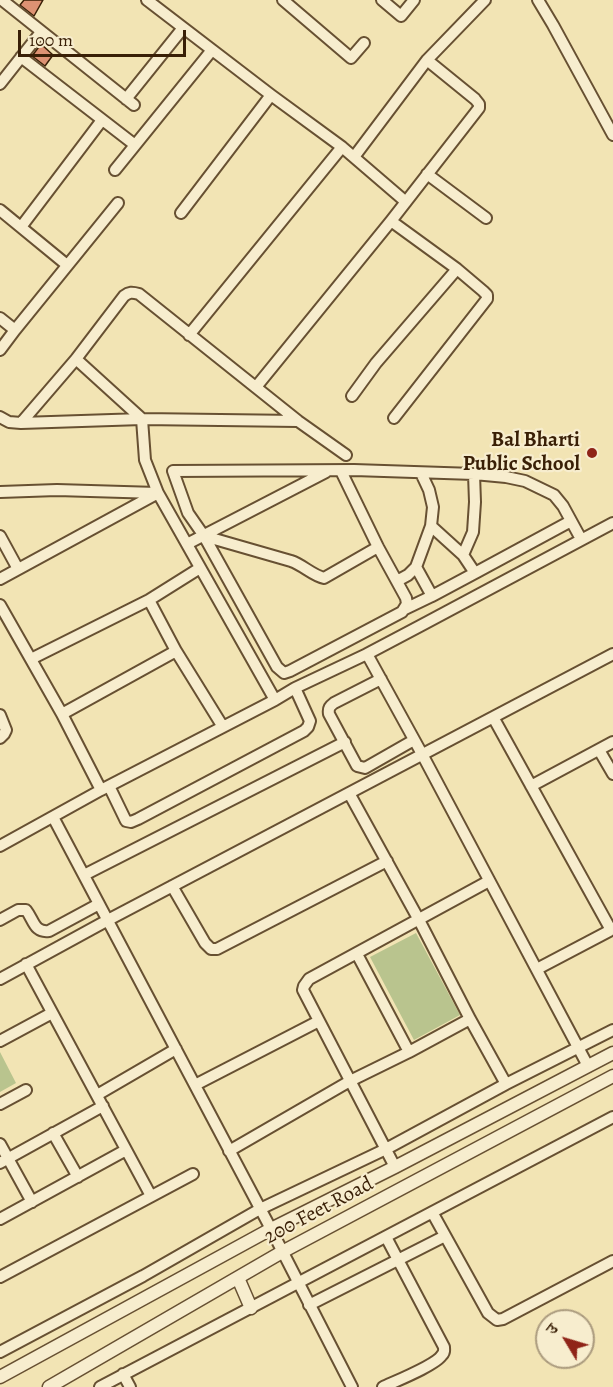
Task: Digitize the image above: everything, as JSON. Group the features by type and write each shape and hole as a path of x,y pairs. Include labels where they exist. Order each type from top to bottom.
{"street":[{"path":"2,0 130,102 183,28"},
{"path":"147,0 342,147 406,202"},
{"path":"283,0 351,58 364,43"},
{"path":"382,0 402,16 414,0"},
{"path":"354,157 427,60 485,0"},
{"path":"538,0 613,135"},
{"path":"0,84 41,32"},
{"path":"115,170 212,50"},
{"path":"21,57 135,145"},
{"path":"255,387 391,221 479,108 475,99 427,60"},
{"path":"181,213 271,95"},
{"path":"21,227 102,120"},
{"path":"189,335 342,147"},
{"path":"427,174 486,218"},
{"path":"0,350 118,203"},
{"path":"0,210 68,265"},
{"path":"391,221 457,269 483,291 487,299 394,418"},
{"path":"352,396 376,363 457,269"},
{"path":"21,423 76,359 124,296 128,293 139,294 298,421 346,455"},
{"path":"0,318 15,330"},
{"path":"76,359 142,419 145,460 158,492 275,700"},
{"path":"0,417 9,422 21,423 142,419 298,421"},
{"path":"571,521 284,673 277,667 204,536 188,513 173,471 354,470 506,477 525,481 554,495 563,506 581,539"},
{"path":"187,544 329,471"},
{"path":"341,471 406,598 405,609"},
{"path":"397,581 416,567 431,526 433,507 429,490 421,473"},
{"path":"463,555 473,532 474,474"},
{"path":"0,492 57,490 158,492"},
{"path":"0,579 158,492"},
{"path":"0,846 105,788 295,688 367,654 613,523"},
{"path":"431,526 463,555 475,573"},
{"path":"0,536 18,569"},
{"path":"204,536 291,561 316,576 324,578 378,547"},
{"path":"416,567 432,596"},
{"path":"31,659 148,600 200,568"},
{"path":"148,600 176,651 223,727"},
{"path":"0,605 105,788 126,820 131,822 304,731 310,721 295,688"},
{"path":"62,714 176,651"},
{"path":"367,654 588,1066"},
{"path":"0,979 422,753 613,654"},
{"path":"381,679 330,706 328,714 360,768 365,768 414,740"},
{"path":"0,715 6,730 0,738"},
{"path":"493,717 612,930 537,969"},
{"path":"84,875 345,742"},
{"path":"531,786 613,742"},
{"path":"599,750 613,774"},
{"path":"349,793 506,1084"},
{"path":"53,817 352,1387"},
{"path":"172,886 205,943 211,949 217,949 387,861"},
{"path":"395,1167 318,1021 303,990 304,986 309,979 489,881"},
{"path":"0,920 18,910 26,910 39,931 43,932 99,904"},
{"path":"357,954 409,1052"},
{"path":"26,964 151,1196"},
{"path":"0,1041 52,1012"},
{"path":"229,1151 350,1081 470,1019"},
{"path":"195,1085 318,1021"},
{"path":"0,1352 143,1276 260,1209 386,1149 506,1084 613,1030"},
{"path":"97,1095 176,1049"},
{"path":"0,1377 271,1229 613,1053"},
{"name":"200 Feet Road","path":"49,1387 282,1252 613,1076"},
{"path":"0,1104 26,1090"},
{"path":"4,1160 103,1106"},
{"path":"100,1387 613,1117"},
{"path":"53,1133 78,1177"},
{"path":"0,1144 4,1160 32,1202"},
{"path":"0,1219 126,1150"},
{"path":"1,1272 193,1174"},
{"path":"432,1212 488,1313 497,1320 503,1319 613,1261"},
{"path":"309,1305 445,1236"},
{"path":"383,1387 429,1365 444,1353 444,1347 386,1237"},
{"path":"238,1278 251,1308"},
{"path":"123,1374 129,1387"}],"green space":[{"path":"416,933 460,1015 414,1040 370,957"},
{"path":"0,1052 16,1083 0,1092"}],"building":[{"path":"24,0 43,0 34,16 20,5"},
{"path":"41,44 53,55 45,66 32,56"}],"place":[{"name":"Bal Bharti Public School","path":"592,453"}]}
